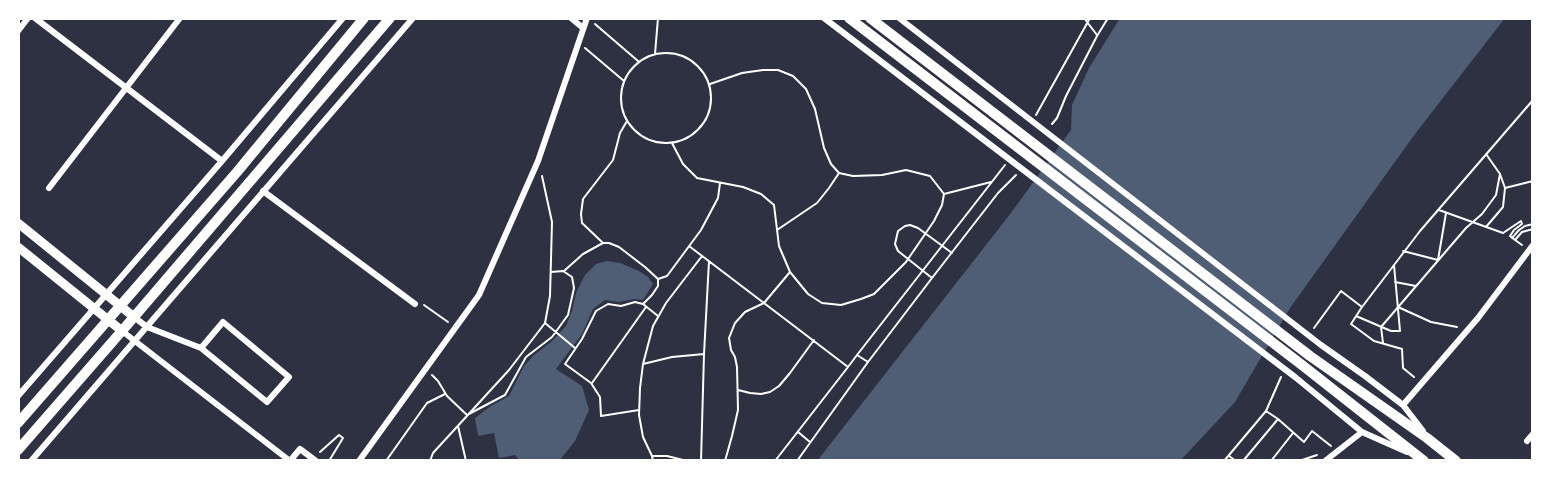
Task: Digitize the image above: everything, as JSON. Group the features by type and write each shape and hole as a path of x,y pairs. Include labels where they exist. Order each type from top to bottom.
{"main road":[{"path":"18,423 237,172 363,18"},
{"path":"18,450 390,18"},
{"path":"849,18 1421,459"},
{"path":"870,18 1310,356 1428,438 1456,461"}],"street":[{"path":"18,31 28,18"},
{"path":"35,18 222,162"},
{"path":"49,188 180,18"},
{"path":"18,396 222,162 343,18"},
{"path":"31,461 413,18"},
{"path":"571,18 583,28"},
{"path":"359,461 479,295 538,161 588,18"},
{"path":"824,18 1295,377 1362,432 1421,459"},
{"path":"898,18 1321,345 1403,405 1428,438"},
{"path":"263,191 415,304"},
{"path":"18,223 147,327 201,348 267,402 289,377 222,322 201,348"},
{"path":"18,247 290,461 300,449 316,461"},
{"path":"1403,405 1466,333 1531,248"},
{"path":"1325,461 1362,432"},
{"path":"1527,441 1533,434"}],"path":[{"path":"588,18 639,62"},
{"path":"655,54 658,18"},
{"path":"1084,18 1097,36"},
{"path":"1034,118 1090,18"},
{"path":"1050,127 1108,18"},
{"path":"578,42 624,81"},
{"path":"669,53 694,62 704,72 710,84 712,97 710,111 705,123 685,140 659,143 646,139 627,121 622,107 621,93 624,81 639,62 655,54 669,53"},
{"path":"672,143 684,164 697,178 743,187 761,194 774,205 779,246 790,272 808,294 822,303 841,305 874,294 907,260 934,221 942,205 944,194 930,176 906,170 882,175 853,176 839,173 831,164 824,148 815,109 806,89 793,76 778,70 763,70 742,73 710,84"},
{"path":"1422,383 1403,368 1402,349 1374,340 1351,324 1403,250 1533,100"},
{"path":"603,243 582,223 580,214 583,199 613,160 620,133 627,121"},
{"path":"1486,154 1500,174 1505,188 1503,207 1486,227"},
{"path":"430,461 433,453 509,370 545,323 550,296 552,222 538,161"},
{"path":"775,461 1006,165"},
{"path":"797,461 932,278 998,193 1020,170"},
{"path":"777,230 818,203 839,173"},
{"path":"1383,343 1381,327 1438,260 1482,214 1496,195 1500,174"},
{"path":"1505,188 1533,181"},
{"path":"944,194 992,182"},
{"path":"658,279 667,276 701,230 718,198 720,183"},
{"path":"1438,210 1503,233 1521,221 1522,224 1510,236 1531,248"},
{"path":"1438,260 1447,212"},
{"path":"1514,239 1519,230 1533,224"},
{"path":"932,278 898,252 895,244 898,231 910,225 952,253"},
{"path":"1514,239 1522,232 1533,229"},
{"path":"551,272 563,271 583,254 603,243 609,243 645,267 658,279"},
{"path":"689,246 848,367"},
{"path":"1403,250 1438,260"},
{"path":"653,461 643,437 639,410 643,364 658,316 702,256"},
{"path":"701,461 709,261"},
{"path":"1356,316 1390,331 1400,331 1394,264"},
{"path":"467,415 505,395 526,357 556,332 568,315 574,288 572,277 563,271"},
{"path":"725,461 738,410 735,357 729,338 735,323 746,312 764,303 790,272"},
{"path":"643,304 652,295 658,279"},
{"path":"1395,282 1417,286"},
{"path":"1309,336 1341,291 1362,306"},
{"path":"415,304 418,300 456,328"},
{"path":"639,410 601,416 600,397 591,383 565,364 596,311 608,304 621,306 635,302 643,304 658,316"},
{"path":"591,383 646,307"},
{"path":"1398,307 1431,322 1457,327 1466,333"},
{"path":"545,323 575,348"},
{"path":"738,390 761,394 770,392 790,374 814,340"},
{"path":"643,364 672,357 704,354"},
{"path":"857,355 868,362"},
{"path":"425,370 438,381 445,394 467,415"},
{"path":"1224,461 1266,411 1283,372"},
{"path":"386,461 427,403 445,394"},
{"path":"1266,411 1304,441 1312,431 1337,451"},
{"path":"1243,461 1278,419"},
{"path":"458,426 466,461"},
{"path":"798,432 810,442"},
{"path":"1271,461 1293,433"},
{"path":"303,452 309,444 320,452 339,435 343,438 329,461"},
{"path":"652,456 667,456 687,461"},
{"path":"1229,456 1236,461"}],"water":[{"path":"1120,18 1505,18 1415,134 1290,308 1235,402 1180,461 817,461 1011,213 1071,130 1072,105 1089,68"},
{"path":"607,261 620,263 639,271 653,284 643,300 619,302 605,300 593,309 582,334 556,369 582,386 589,410 575,441 559,461 520,461 515,455 499,458 494,433 478,436 475,418 509,396 524,366 566,326 576,293 585,275 596,264"}]}
